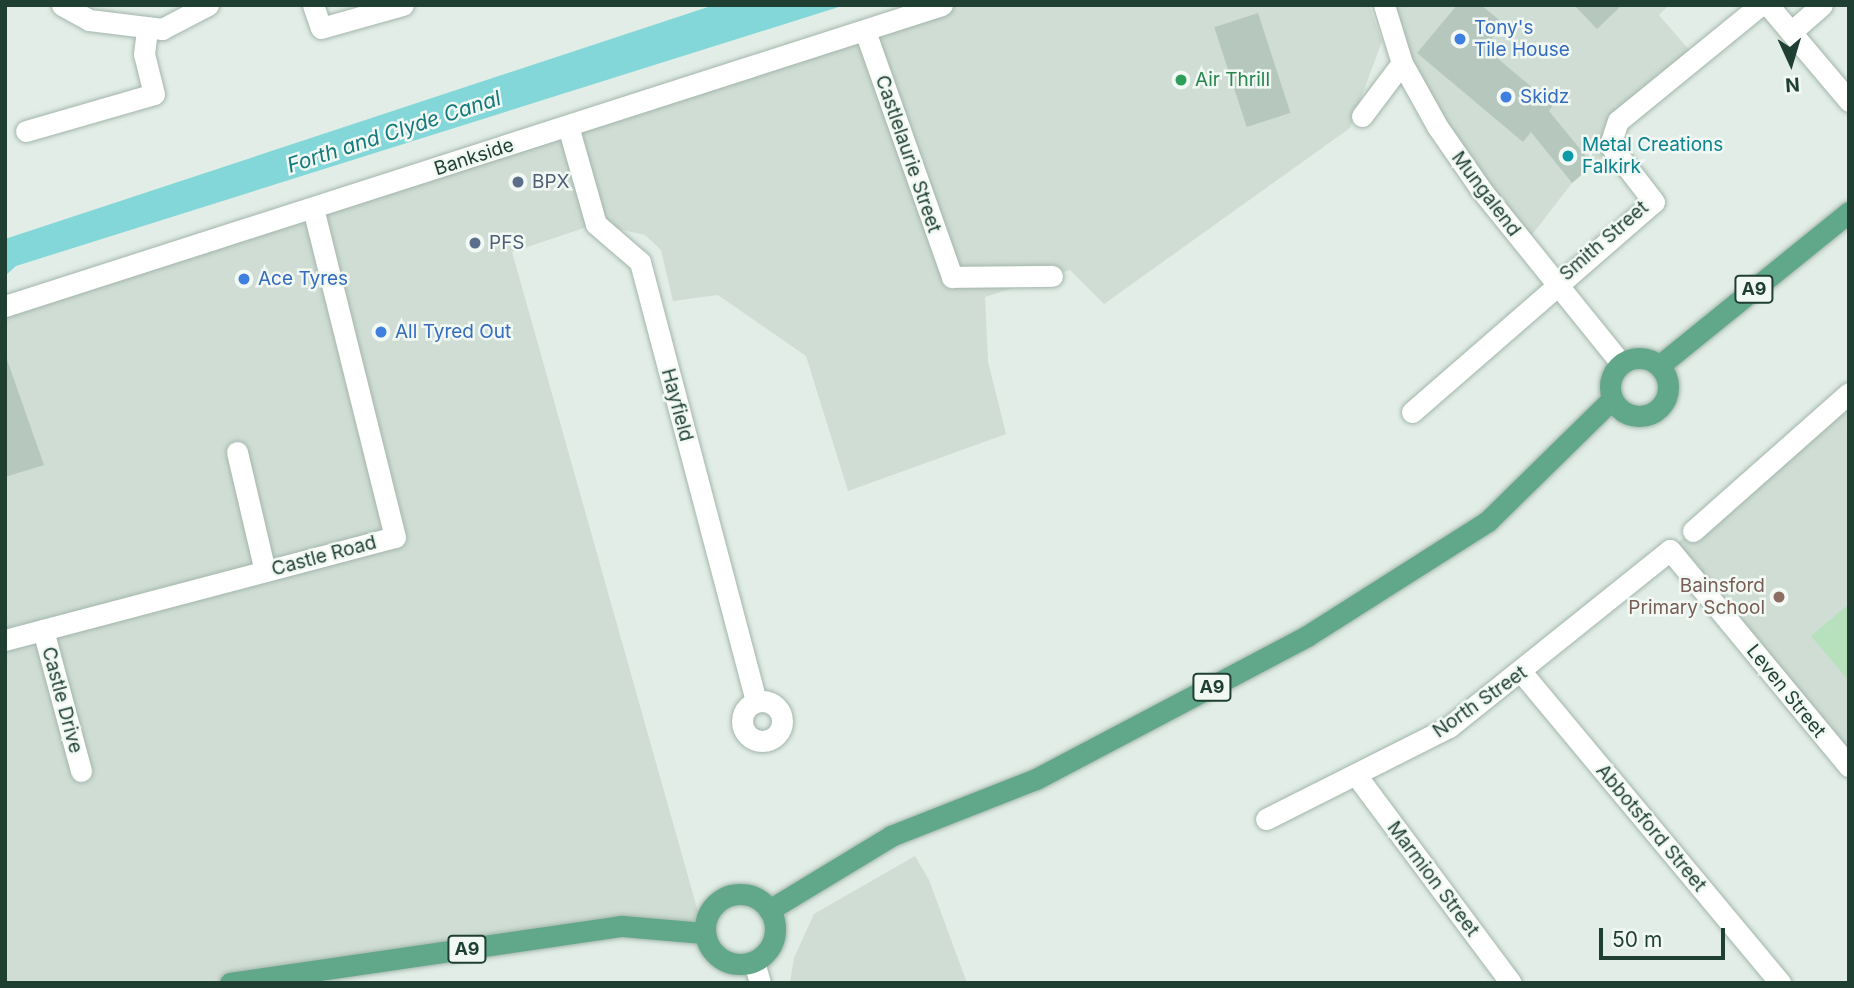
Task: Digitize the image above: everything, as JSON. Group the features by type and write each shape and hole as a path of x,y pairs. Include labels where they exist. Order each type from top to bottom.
{"main road":[{"name":"A9","path":"1660,365 1849,212"},
{"path":"1640,357 1660,365 1669,383 1657,411 1627,414 1612,399 1610,380 1621,363 1640,357"},
{"name":"A9","path":"769,910 891,836 1036,779 1307,636 1488,521 1612,399"},
{"path":"734,894 748,895 769,910 774,939 754,962 741,965 716,956 704,933 712,908 734,894"},
{"name":"A9","path":"230,983 622,926 704,933"}],"street":[{"path":"62,5 89,20 147,29 172,26 208,5"},
{"path":"313,5 321,28 403,5"},
{"name":"Bankside","path":"5,306 942,5"},
{"name":"Mungalend","path":"1384,5 1402,63 1482,191 1554,284 1621,363"},
{"name":"Smith Street","path":"1412,412 1554,284 1654,202 1610,145 1618,121 1760,5"},
{"path":"1768,5 1849,101"},
{"path":"1791,32 1822,5"},
{"path":"26,131 154,94 144,54 147,29"},
{"name":"Castlelaurie Street","path":"865,31 952,277 1052,276"},
{"path":"1362,116 1402,63"},
{"name":"Hayfield","path":"568,126 596,224 640,262 756,701"},
{"name":"Castle Road","path":"5,640 395,537 313,208"},
{"path":"1693,531 1849,393"},
{"path":"237,452 265,571"},
{"name":"North Street","path":"1266,819 1449,727 1522,674 1671,550"},
{"name":"Leven Street","path":"1671,550 1849,766"},
{"name":"Castle Drive","path":"43,630 81,771"},
{"name":"Abbotsford Street","path":"1522,674 1780,983"},
{"name":"Marmion Street","path":"1356,775 1511,983"},
{"path":"754,962 760,983"}],"shaded area":[{"path":"935,5 1369,5 1382,41 1350,128 1104,304 1070,270 985,297 988,362 1006,434 848,491 806,356 718,295 673,301 661,250 645,235 596,224 512,252 704,933 622,926 230,983 5,983 5,306"},
{"path":"1384,5 1669,5 1659,15 1696,58 1618,121 1613,149 1572,183 1524,245 1437,126"},
{"name":"Bainsford Primary School","path":"1841,400 1849,409 1849,766 1670,550"},
{"path":"915,856 929,880 967,983 790,983 794,958 814,914"}],"green space":[{"path":"1849,604 1849,681 1811,636"}],"water":[{"name":"Forth and Clyde Canal","path":"714,5 845,5 16,266 5,276 5,239"}],"building":[{"path":"1457,5 1481,5 1504,24 1484,47 1553,105 1549,111 1593,165 1572,183 1531,132 1523,142 1417,53"},
{"path":"1574,5 1622,5 1597,29"},
{"path":"1258,13 1290,113 1247,127 1214,27"},
{"path":"5,354 44,465 5,477"}],"place":[{"name":"Tony's Tile House","path":"1460,39"},
{"name":"Air Thrill","path":"1181,80"},
{"name":"Skidz","path":"1506,97"},
{"name":"Metal Creations Falkirk","path":"1568,156"},
{"name":"BPX","path":"518,182"},
{"name":"PFS","path":"475,243"},
{"name":"Ace Tyres","path":"244,279"},
{"name":"All Tyred Out","path":"381,332"},
{"name":"Bainsford Primary School","path":"1779,597"}]}
